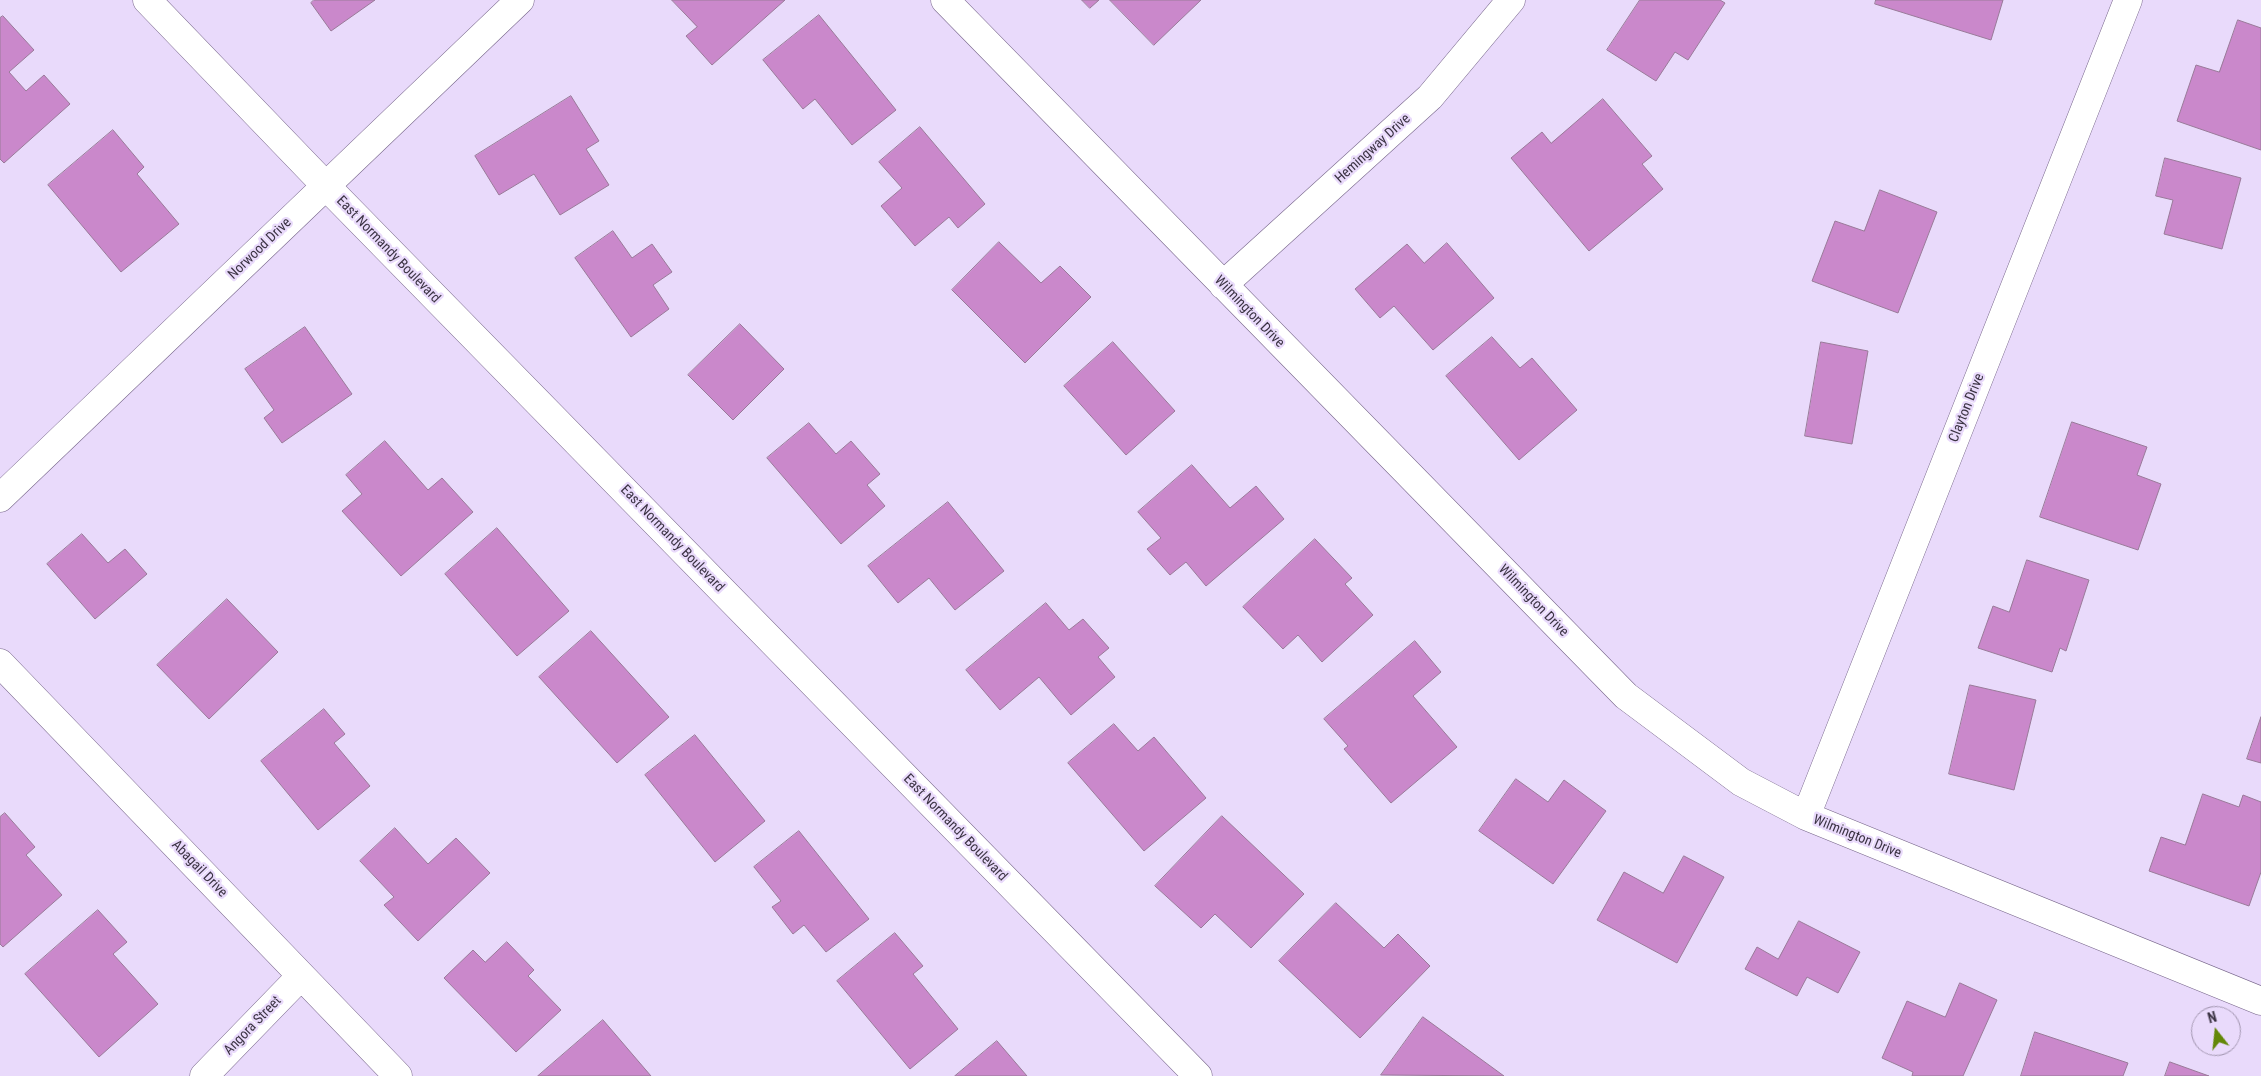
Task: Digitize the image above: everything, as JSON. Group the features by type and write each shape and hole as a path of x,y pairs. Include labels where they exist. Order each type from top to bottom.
{"street":[{"name":"East Normandy Boulevard","path":"147,0 326,186 1198,1076"},
{"name":"Norwood Drive","path":"0,498 520,0"},
{"name":"Wilmington Drive","path":"945,0 1626,696 1741,782 1806,816 2261,1001"},
{"name":"Hemingway Drive","path":"1222,285 1430,97 1511,0"},
{"name":"Clayton Drive","path":"1806,816 2128,0"},
{"name":"Abagail Drive","path":"0,663 398,1076"},
{"name":"Angora Street","path":"204,1076 302,976"}],"building":[{"path":"314,0 375,0 331,31 311,3"},
{"path":"672,0 785,0 712,65 686,36 697,27"},
{"path":"1082,0 1099,0 1090,8"},
{"path":"1110,0 1201,0 1154,45"},
{"path":"1640,0 1720,0 1725,3 1688,60 1675,52 1656,81 1607,50"},
{"path":"1876,0 2003,0 1991,40 1875,4"},
{"path":"819,15 896,110 852,145 815,99 803,109 763,60"},
{"path":"3,16 34,50 9,72 26,91 44,75 70,104 4,163 0,159 0,18"},
{"path":"2238,20 2261,28 2261,150 2177,121 2196,65 2219,72"},
{"path":"571,96 599,141 586,149 609,185 560,215 534,174 499,195 475,156"},
{"path":"1603,99 1652,156 1642,164 1663,189 1589,251 1511,158 1542,132 1551,143"},
{"path":"920,127 985,204 958,228 949,217 915,246 881,206 902,188 879,162"},
{"path":"113,130 144,167 137,174 179,224 121,272 48,185"},
{"path":"2165,158 2241,178 2222,249 2164,234 2173,200 2156,196"},
{"path":"1880,190 1937,212 1898,313 1812,281 1835,221 1864,231"},
{"path":"613,231 632,258 652,244 672,272 653,285 669,309 631,337 575,258"},
{"path":"999,242 1041,283 1060,266 1091,297 1025,363 952,290"},
{"path":"1447,243 1494,298 1433,350 1394,306 1380,318 1355,289 1407,244 1424,263"},
{"path":"740,324 784,369 733,420 688,375"},
{"path":"305,327 352,394 282,443 264,418 274,410 245,369"},
{"path":"1492,337 1520,368 1532,358 1577,410 1519,460 1446,376"},
{"path":"1113,342 1175,411 1126,455 1064,386"},
{"path":"1821,342 1868,351 1852,444 1805,436"},
{"path":"2072,422 2147,447 2137,475 2161,484 2138,550 2040,517"},
{"path":"809,423 836,454 851,441 880,474 867,485 885,506 841,544 767,458"},
{"path":"385,441 428,490 442,478 473,512 401,576 342,511 362,494 346,475"},
{"path":"1192,465 1230,508 1256,486 1284,519 1206,586 1186,562 1170,575 1147,549 1161,538 1138,512"},
{"path":"948,502 1004,571 955,610 929,578 898,603 868,566"},
{"path":"497,528 569,611 517,656 445,574"},
{"path":"82,534 108,563 125,549 147,574 95,619 47,564"},
{"path":"1315,539 1352,578 1345,584 1373,615 1322,662 1298,635 1283,649 1243,607"},
{"path":"2027,560 2089,580 2066,651 2060,648 2052,672 1978,648 1993,606 2009,612"},
{"path":"227,599 278,652 209,719 157,665"},
{"path":"1046,603 1069,630 1083,619 1109,648 1098,657 1115,677 1071,715 1039,677 1000,710 966,670"},
{"path":"591,631 669,717 617,763 539,677"},
{"path":"1415,641 1441,672 1413,696 1457,747 1391,803 1344,749 1348,746 1324,719"},
{"path":"1970,685 2036,700 2014,790 1949,774"},
{"path":"324,709 345,734 334,743 370,786 318,830 261,761"},
{"path":"2261,717 2261,763 2247,759"},
{"path":"1114,724 1138,751 1154,737 1206,798 1144,851 1068,763"},
{"path":"695,735 765,821 715,862 645,775"},
{"path":"1516,779 1548,802 1564,780 1606,811 1553,884 1479,831"},
{"path":"2203,794 2239,807 2243,795 2261,802 2261,872 2249,906 2149,871 2161,837 2185,845"},
{"path":"5,813 35,847 26,855 62,895 3,947 0,944 0,817"},
{"path":"1222,816 1304,894 1251,948 1215,914 1201,928 1155,886"},
{"path":"395,828 428,864 456,838 490,873 418,941 384,905 394,897 360,861"},
{"path":"799,831 869,919 826,952 804,925 793,934 772,907 781,901 754,867"},
{"path":"1684,856 1724,877 1677,963 1597,920 1624,872 1663,893"},
{"path":"1336,903 1384,948 1398,934 1430,966 1360,1038 1279,961"},
{"path":"98,910 127,942 113,954 158,1004 99,1057 25,974"},
{"path":"1799,921 1860,952 1838,993 1807,977 1797,996 1745,969 1757,947 1778,959"},
{"path":"895,933 923,966 913,974 958,1029 910,1069 837,981"},
{"path":"507,942 534,970 528,976 561,1010 516,1052 444,978 473,950 485,962"},
{"path":"1960,983 1997,1000 1963,1076 1912,1076 1913,1072 1882,1058 1907,1001 1945,1017"},
{"path":"1423,1017 1504,1076 1381,1075"},
{"path":"603,1020 651,1076 538,1076"},
{"path":"2035,1032 2128,1063 2123,1076 2021,1076"},
{"path":"997,1041 1027,1076 955,1076"},
{"path":"2170,1062 2209,1076 2165,1076"}]}
